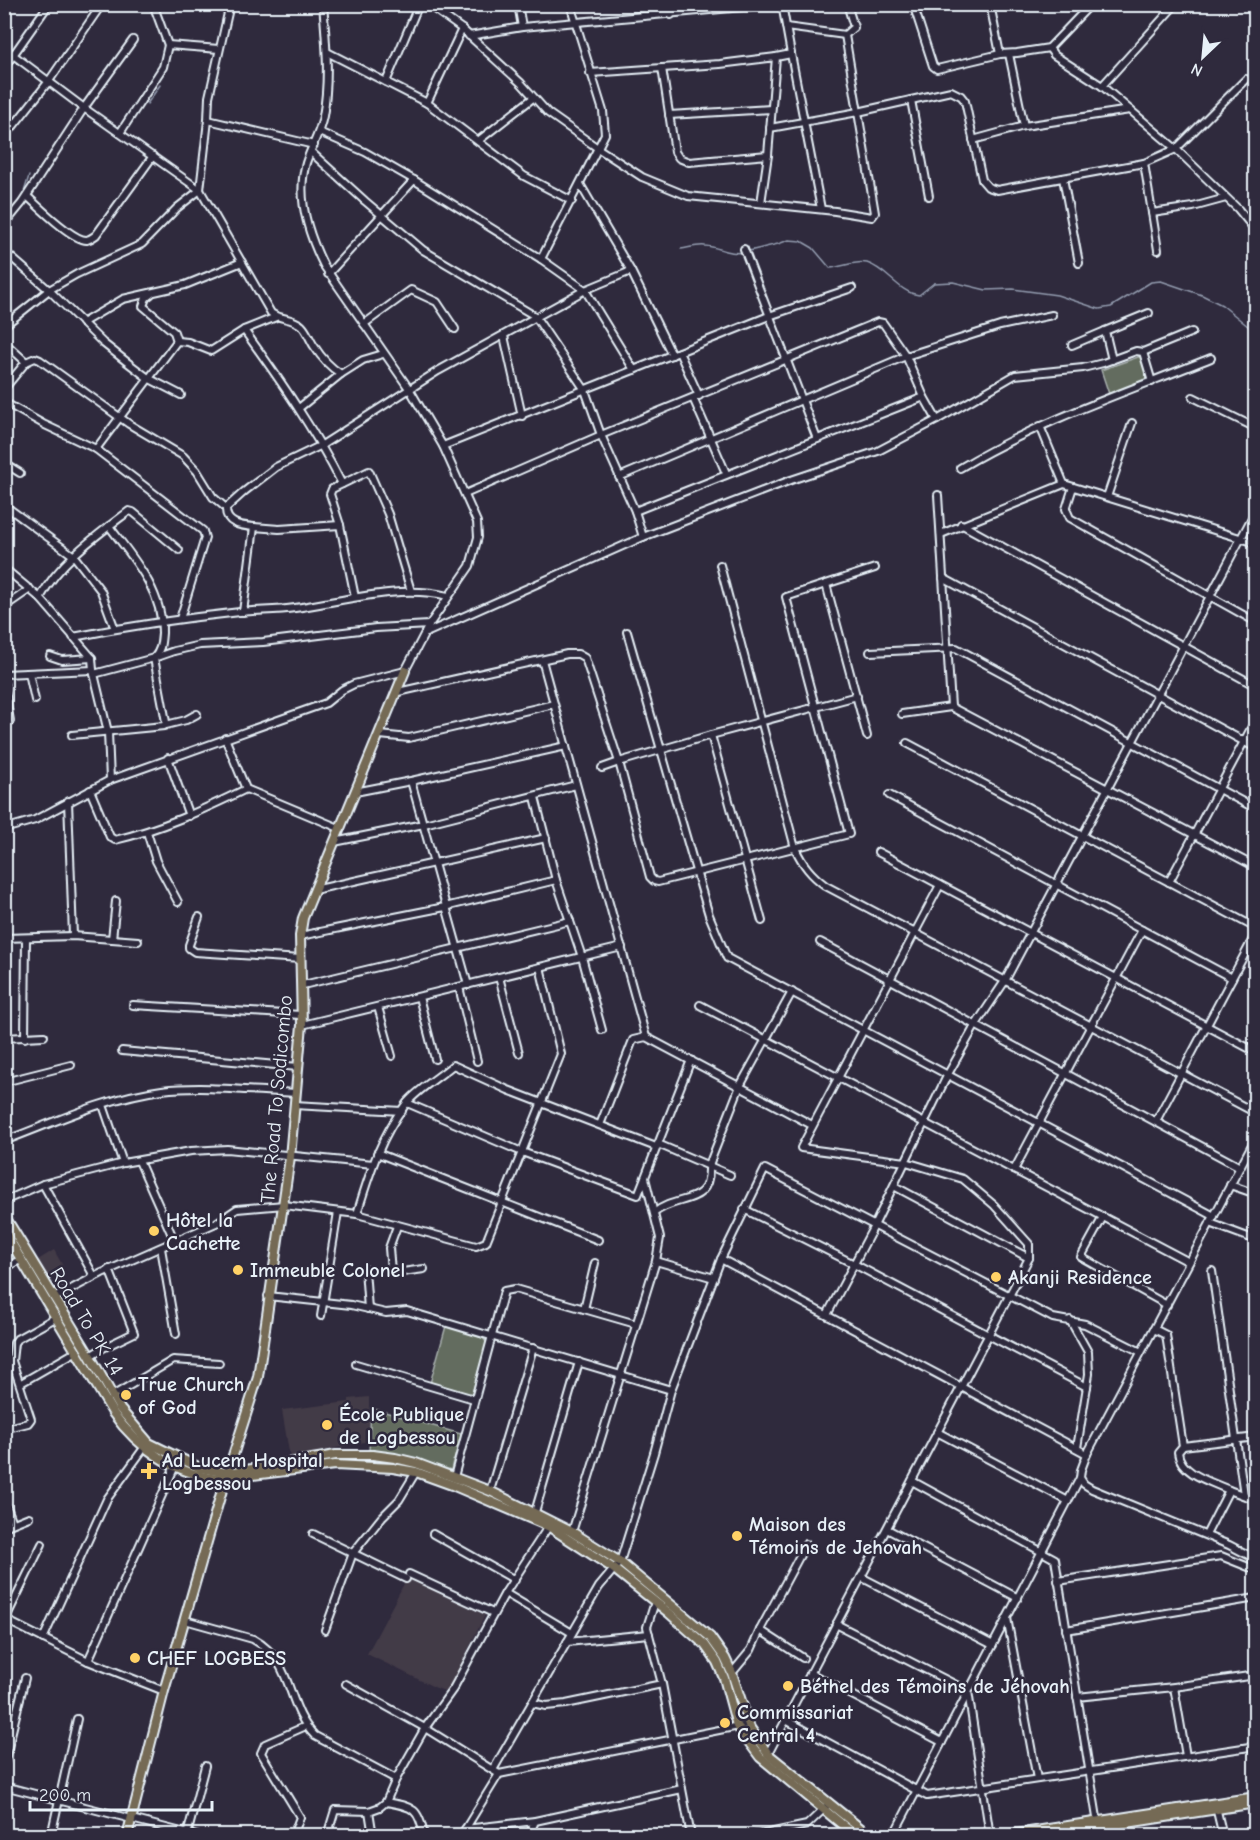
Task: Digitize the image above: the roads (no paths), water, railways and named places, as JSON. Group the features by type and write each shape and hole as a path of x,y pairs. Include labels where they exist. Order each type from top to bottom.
{"main road":[{"name":"The Road To Sodicombo","path":"127,1836 164,1691 258,1377 290,1157 302,1025 303,985 300,936 303,918 405,671"},
{"name":"Road To PK 14","path":"4,1215 130,1423 148,1443 210,1475"},
{"name":"Road To PK 14","path":"4,1231 123,1427 144,1448 175,1466 210,1475"},
{"path":"227,1476 317,1458 354,1454 373,1455 416,1463 490,1491 535,1512 614,1569 690,1632 712,1654 724,1678 737,1726 760,1756 870,1836"},
{"path":"210,1475 227,1476 335,1465 372,1466 416,1472 572,1532 620,1562 710,1637 732,1672 748,1724 756,1738 768,1754 827,1806 856,1836"},
{"path":"1004,1836 1216,1806 1256,1797"},
{"path":"1216,1806 1256,1803"},
{"path":"1043,1836 1085,1832 1098,1824"}],"street":[{"path":"4,68 49,4"},
{"path":"4,138 49,81 102,4"},
{"path":"120,133 163,67 168,45 153,4"},
{"path":"4,326 49,290 87,268 142,244 177,208 200,190 209,97 230,4"},
{"path":"4,829 35,820 110,780 326,703 354,684 405,671 429,625 470,566 478,537 477,522 443,446 410,390 328,274 308,227 303,176 320,132 326,95 327,52 323,4"},
{"path":"386,82 419,4"},
{"path":"427,4 462,29 549,112 598,149 642,177 688,196 821,209 872,217 875,216 845,35"},
{"path":"518,4 522,27"},
{"path":"541,259 604,140 603,111 570,4"},
{"path":"668,4 671,15"},
{"path":"469,36 522,27 776,4"},
{"path":"782,4 821,209"},
{"path":"786,27 845,35 854,27 847,4"},
{"path":"914,4 935,68 1000,54 1049,48 1091,4"},
{"path":"990,4 1000,54"},
{"path":"1102,86 1176,4"},
{"path":"427,103 462,29"},
{"path":"4,225 27,196 84,108 133,40"},
{"path":"168,45 219,49"},
{"path":"4,48 200,190 271,313 293,320 302,326 316,349 331,367 341,374"},
{"path":"1049,48 1054,55 1102,86 1176,149 1256,231"},
{"path":"327,52 427,103 524,176 572,201"},
{"path":"590,73 720,64 791,54"},
{"path":"1009,54 1024,126"},
{"path":"762,203 776,57"},
{"path":"662,68 675,152 679,158 689,162 768,155"},
{"path":"770,128 858,112 951,91 956,92 964,101 982,180 992,189 997,190 1144,163 1176,149 1246,79"},
{"path":"478,141 533,98"},
{"path":"910,100 929,196"},
{"path":"669,116 771,109"},
{"path":"973,140 1024,126 1130,110"},
{"path":"208,120 312,148 423,250 535,316 585,390 601,435 635,511 643,537"},
{"path":"320,132 414,180 541,259 585,290 634,370"},
{"path":"27,196 66,229 84,239 90,239 96,235 153,156"},
{"path":"1144,163 1158,250"},
{"path":"1063,178 1079,263"},
{"path":"328,274 414,180"},
{"path":"580,184 631,271 672,356"},
{"path":"1152,213 1193,207 1226,198"},
{"path":"744,249 817,438"},
{"path":"4,251 49,290 103,343 148,378 181,395"},
{"path":"82,323 123,299 185,285 242,262"},
{"path":"340,525 279,529 254,527 230,520 226,514 226,508 276,467 322,445 438,371 585,290 631,271"},
{"path":"443,446 769,316 852,288"},
{"path":"364,324 411,290 437,302 455,329"},
{"path":"152,293 146,298 143,306 174,332 177,341"},
{"path":"1072,345 1149,314"},
{"path":"619,477 906,357 1000,326 1052,315"},
{"path":"177,341 188,342 212,351 244,330 276,316"},
{"path":"465,494 601,435 878,322 883,323 906,357 937,420"},
{"path":"244,330 299,408 342,484"},
{"path":"1105,332 1112,360"},
{"path":"426,633 643,537 791,480 878,451 1016,375 1083,369 1136,351 1143,352 1192,332"},
{"path":"504,336 522,416"},
{"path":"96,449 177,341"},
{"path":"4,342 26,362"},
{"path":"679,352 726,473"},
{"path":"1143,352 1152,382"},
{"path":"299,408 341,374 363,360 383,354"},
{"path":"4,389 26,362 35,358 40,360 120,417 190,462 213,497 226,508"},
{"path":"960,468 1040,426 1211,358"},
{"path":"635,511 726,473 924,397"},
{"path":"1193,397 1256,428"},
{"path":"4,402 45,425 96,449 203,531 205,534 180,619"},
{"path":"1107,497 1132,423"},
{"path":"1040,426 1064,484"},
{"path":"4,463 20,473"},
{"path":"355,597 340,525 330,494 333,489 367,471 371,471 386,507 411,591"},
{"path":"941,534 1064,484 1256,543"},
{"path":"1073,487 1066,508 1070,518 1256,622"},
{"path":"938,495 951,707"},
{"path":"4,505 74,556 101,591 116,629"},
{"path":"827,1315 874,1226 948,1074 975,1026 1005,981 1256,510"},
{"path":"40,598 55,574 129,511 179,550"},
{"path":"961,524 1256,686"},
{"path":"109,526 148,580 162,621 161,647 154,658 166,725"},
{"path":"243,612 254,527"},
{"path":"720,565 795,848 802,863 812,875 826,886 1256,1113"},
{"path":"4,568 40,598 92,658 108,732 110,780"},
{"path":"398,692 567,654 578,654 585,658 619,762 650,877 654,881 658,882 849,834 786,597 875,568"},
{"path":"943,578 1256,748"},
{"path":"826,584 867,736"},
{"path":"4,607 30,589"},
{"path":"73,637 162,621 294,608 355,597 411,591 427,591 448,596"},
{"path":"4,674 94,672 200,645 263,642 376,628 429,625"},
{"path":"627,632 696,871 727,958 1214,1216"},
{"path":"870,652 956,648 1256,809"},
{"path":"50,656 62,660 92,658"},
{"path":"542,660 646,1037"},
{"path":"28,673 35,700"},
{"path":"4,684 10,721 4,726"},
{"path":"602,768 711,735 857,696"},
{"path":"380,735 409,738 554,704"},
{"path":"902,714 951,707 1256,867"},
{"path":"72,735 166,725 186,720 197,714"},
{"path":"1169,882 1256,719"},
{"path":"711,735 762,921"},
{"path":"225,738 246,789 339,828"},
{"path":"907,743 1256,928"},
{"path":"355,792 411,782 566,746"},
{"path":"168,758 189,816"},
{"path":"411,782 468,985"},
{"path":"334,842 424,824 576,785"},
{"path":"90,790 112,839 147,832 189,816 246,789"},
{"path":"890,795 1232,978"},
{"path":"535,797 556,880 582,957 602,1030"},
{"path":"69,801 72,936"},
{"path":"147,832 156,861 178,902"},
{"path":"314,890 546,838"},
{"path":"878,852 1256,1052"},
{"path":"300,936 445,907 556,880"},
{"path":"768,1754 1029,1258 1029,1244 994,1205 963,1179 906,1162 801,1148 940,885"},
{"path":"112,939 116,901"},
{"path":"199,916 189,945 189,948 195,952 301,959"},
{"path":"303,985 570,921"},
{"path":"1014,1170 1142,930"},
{"path":"1155,1122 1256,933"},
{"path":"4,938 72,936 138,941"},
{"path":"25,1038 26,938"},
{"path":"820,942 1240,1167"},
{"path":"302,1025 622,947"},
{"path":"54,1298 94,1276 216,1223 237,1209 284,1205 357,1214 476,1246 486,1242 561,1054 540,967"},
{"path":"499,977 519,1053"},
{"path":"459,987 477,1061"},
{"path":"654,1214 662,1206 699,1196 707,1186 710,1176 709,1165 740,1086 792,992"},
{"path":"419,997 435,1059"},
{"path":"133,1005 301,1015"},
{"path":"700,1005 1189,1262"},
{"path":"378,1007 392,1056"},
{"path":"4,1038 44,1036"},
{"path":"600,1125 633,1040 646,1037 812,1125"},
{"path":"122,1051 298,1067"},
{"path":"407,1103 522,1152 638,1195 690,1060"},
{"path":"4,1082 71,1065"},
{"path":"357,1214 384,1138 407,1103 453,1065 541,1103 709,1165 730,1175"},
{"path":"4,1140 103,1105 164,1090 207,1088 295,1093"},
{"path":"103,1105 123,1163"},
{"path":"294,1105 402,1112"},
{"path":"893,1836 1080,1478 1088,1454 1141,1352 1254,1142"},
{"path":"4,1201 43,1184 123,1163 192,1151 227,1149 373,1164"},
{"path":"377,1153 598,1240"},
{"path":"139,1161 175,1242"},
{"path":"463,1832 572,1633 599,1587 620,1562 671,1390 721,1259 765,1168 1053,1318 1085,1324 1141,1352"},
{"path":"572,1532 656,1261 660,1238 645,1176"},
{"path":"43,1184 94,1276"},
{"path":"1230,1185 1256,1194"},
{"path":"894,1186 1029,1258"},
{"path":"744,1209 854,1264 1087,1387"},
{"path":"321,1316 338,1212"},
{"path":"1103,1216 1081,1257 1167,1305"},
{"path":"1210,1223 1256,1240"},
{"path":"397,1226 389,1248 391,1271 395,1273 424,1269"},
{"path":"161,1248 177,1334"},
{"path":"4,1268 22,1259"},
{"path":"721,1259 1088,1454"},
{"path":"656,1261 714,1278"},
{"path":"584,1309 595,1263"},
{"path":"90,1356 103,1347 134,1333 110,1269"},
{"path":"365,1269 368,1309"},
{"path":"1212,1270 1244,1495"},
{"path":"454,1477 504,1291 515,1289 636,1324"},
{"path":"268,1296 351,1305 386,1313 407,1311 671,1390"},
{"path":"4,1429 31,1419 12,1361 14,1343 17,1339 57,1317"},
{"path":"1070,1320 1088,1352 1089,1374 1077,1448"},
{"path":"1154,1329 1166,1335 1183,1446"},
{"path":"490,1491 533,1348"},
{"path":"21,1383 77,1351"},
{"path":"112,1396 173,1360 219,1363"},
{"path":"4,1367 12,1361"},
{"path":"535,1512 579,1362"},
{"path":"356,1364 474,1399"},
{"path":"937,1432 1068,1501"},
{"path":"1256,1437 1183,1446 1178,1452 1184,1466 1191,1472 1256,1500"},
{"path":"43,1639 107,1499 144,1448"},
{"path":"88,1661 175,1466"},
{"path":"325,1630 353,1553 399,1500 416,1472"},
{"path":"1080,1478 1092,1489 1206,1535 1256,1560"},
{"path":"912,1481 1054,1558 1098,1824"},
{"path":"1206,1535 1229,1490"},
{"path":"4,1499 13,1523"},
{"path":"4,1527 29,1517"},
{"path":"327,1836 336,1810 369,1811 381,1807 386,1802 396,1779 425,1728 453,1689 493,1613 550,1523"},
{"path":"887,1528 1018,1598"},
{"path":"313,1534 493,1613"},
{"path":"434,1534 515,1580"},
{"path":"42,1544 5,1619 88,1661 164,1691"},
{"path":"732,1672 751,1650 806,1544"},
{"path":"1058,1581 1221,1556 1256,1570"},
{"path":"861,1577 993,1645"},
{"path":"505,1593 572,1633"},
{"path":"1066,1630 1256,1598"},
{"path":"655,1602 648,1621 649,1634 662,1684 691,1836"},
{"path":"1007,1617 1037,1779"},
{"path":"185,1620 253,1639 273,1653 278,1659 306,1726 315,1736 396,1779"},
{"path":"836,1624 968,1691"},
{"path":"760,1630 803,1658"},
{"path":"567,1642 649,1634"},
{"path":"810,1673 942,1742"},
{"path":"1077,1697 1174,1687 1256,1675"},
{"path":"4,1764 25,1678"},
{"path":"346,1684 425,1728 496,1772 748,1724"},
{"path":"532,1703 546,1706 566,1704 662,1684"},
{"path":"1174,1687 1186,1756"},
{"path":"968,1691 990,1836"},
{"path":"51,1836 61,1800 77,1719"},
{"path":"786,1720 927,1796 1256,1746"},
{"path":"293,1836 300,1817 261,1753 265,1744 306,1726"},
{"path":"187,1834 205,1766"},
{"path":"4,1785 198,1836"},
{"path":"463,1832 535,1821 682,1789"},
{"path":"386,1802 408,1806 416,1811 421,1819 424,1836"},
{"path":"754,1836 807,1825 827,1806"},
{"path":"1216,1806 1223,1836"},
{"path":"369,1811 374,1836"},
{"path":"533,1836 532,1828 535,1821"}],"waterway":[{"path":"147,104 160,85"},
{"path":"23,195 29,176"},
{"path":"749,251 789,240 801,241 813,248 830,268 867,263 881,270 905,290 919,295 934,283 953,282 986,290 1013,289 1057,295 1099,309 1111,307 1151,282 1161,281 1202,295 1222,305 1249,327 1256,329"},
{"path":"681,249 702,246 744,252"}],"place":[{"name":"Hôtel la Cachette","path":"154,1231"},
{"name":"Immeuble Colonel","path":"238,1270"},
{"name":"Akanji Residence","path":"996,1277"},
{"name":"True Church of God","path":"126,1395"},
{"name":"École Publique de Logbessou","path":"327,1425"},
{"name":"Ad Lucem Hospital Logbessou","path":"149,1471"},
{"name":"Maison des Témoins de Jehovah","path":"737,1536"},
{"name":"CHEF LOGBESS","path":"135,1658"},
{"name":"Béthel des Témoins de Jéhovah","path":"788,1686"},
{"name":"Commissariat Central 4","path":"725,1723"}]}
